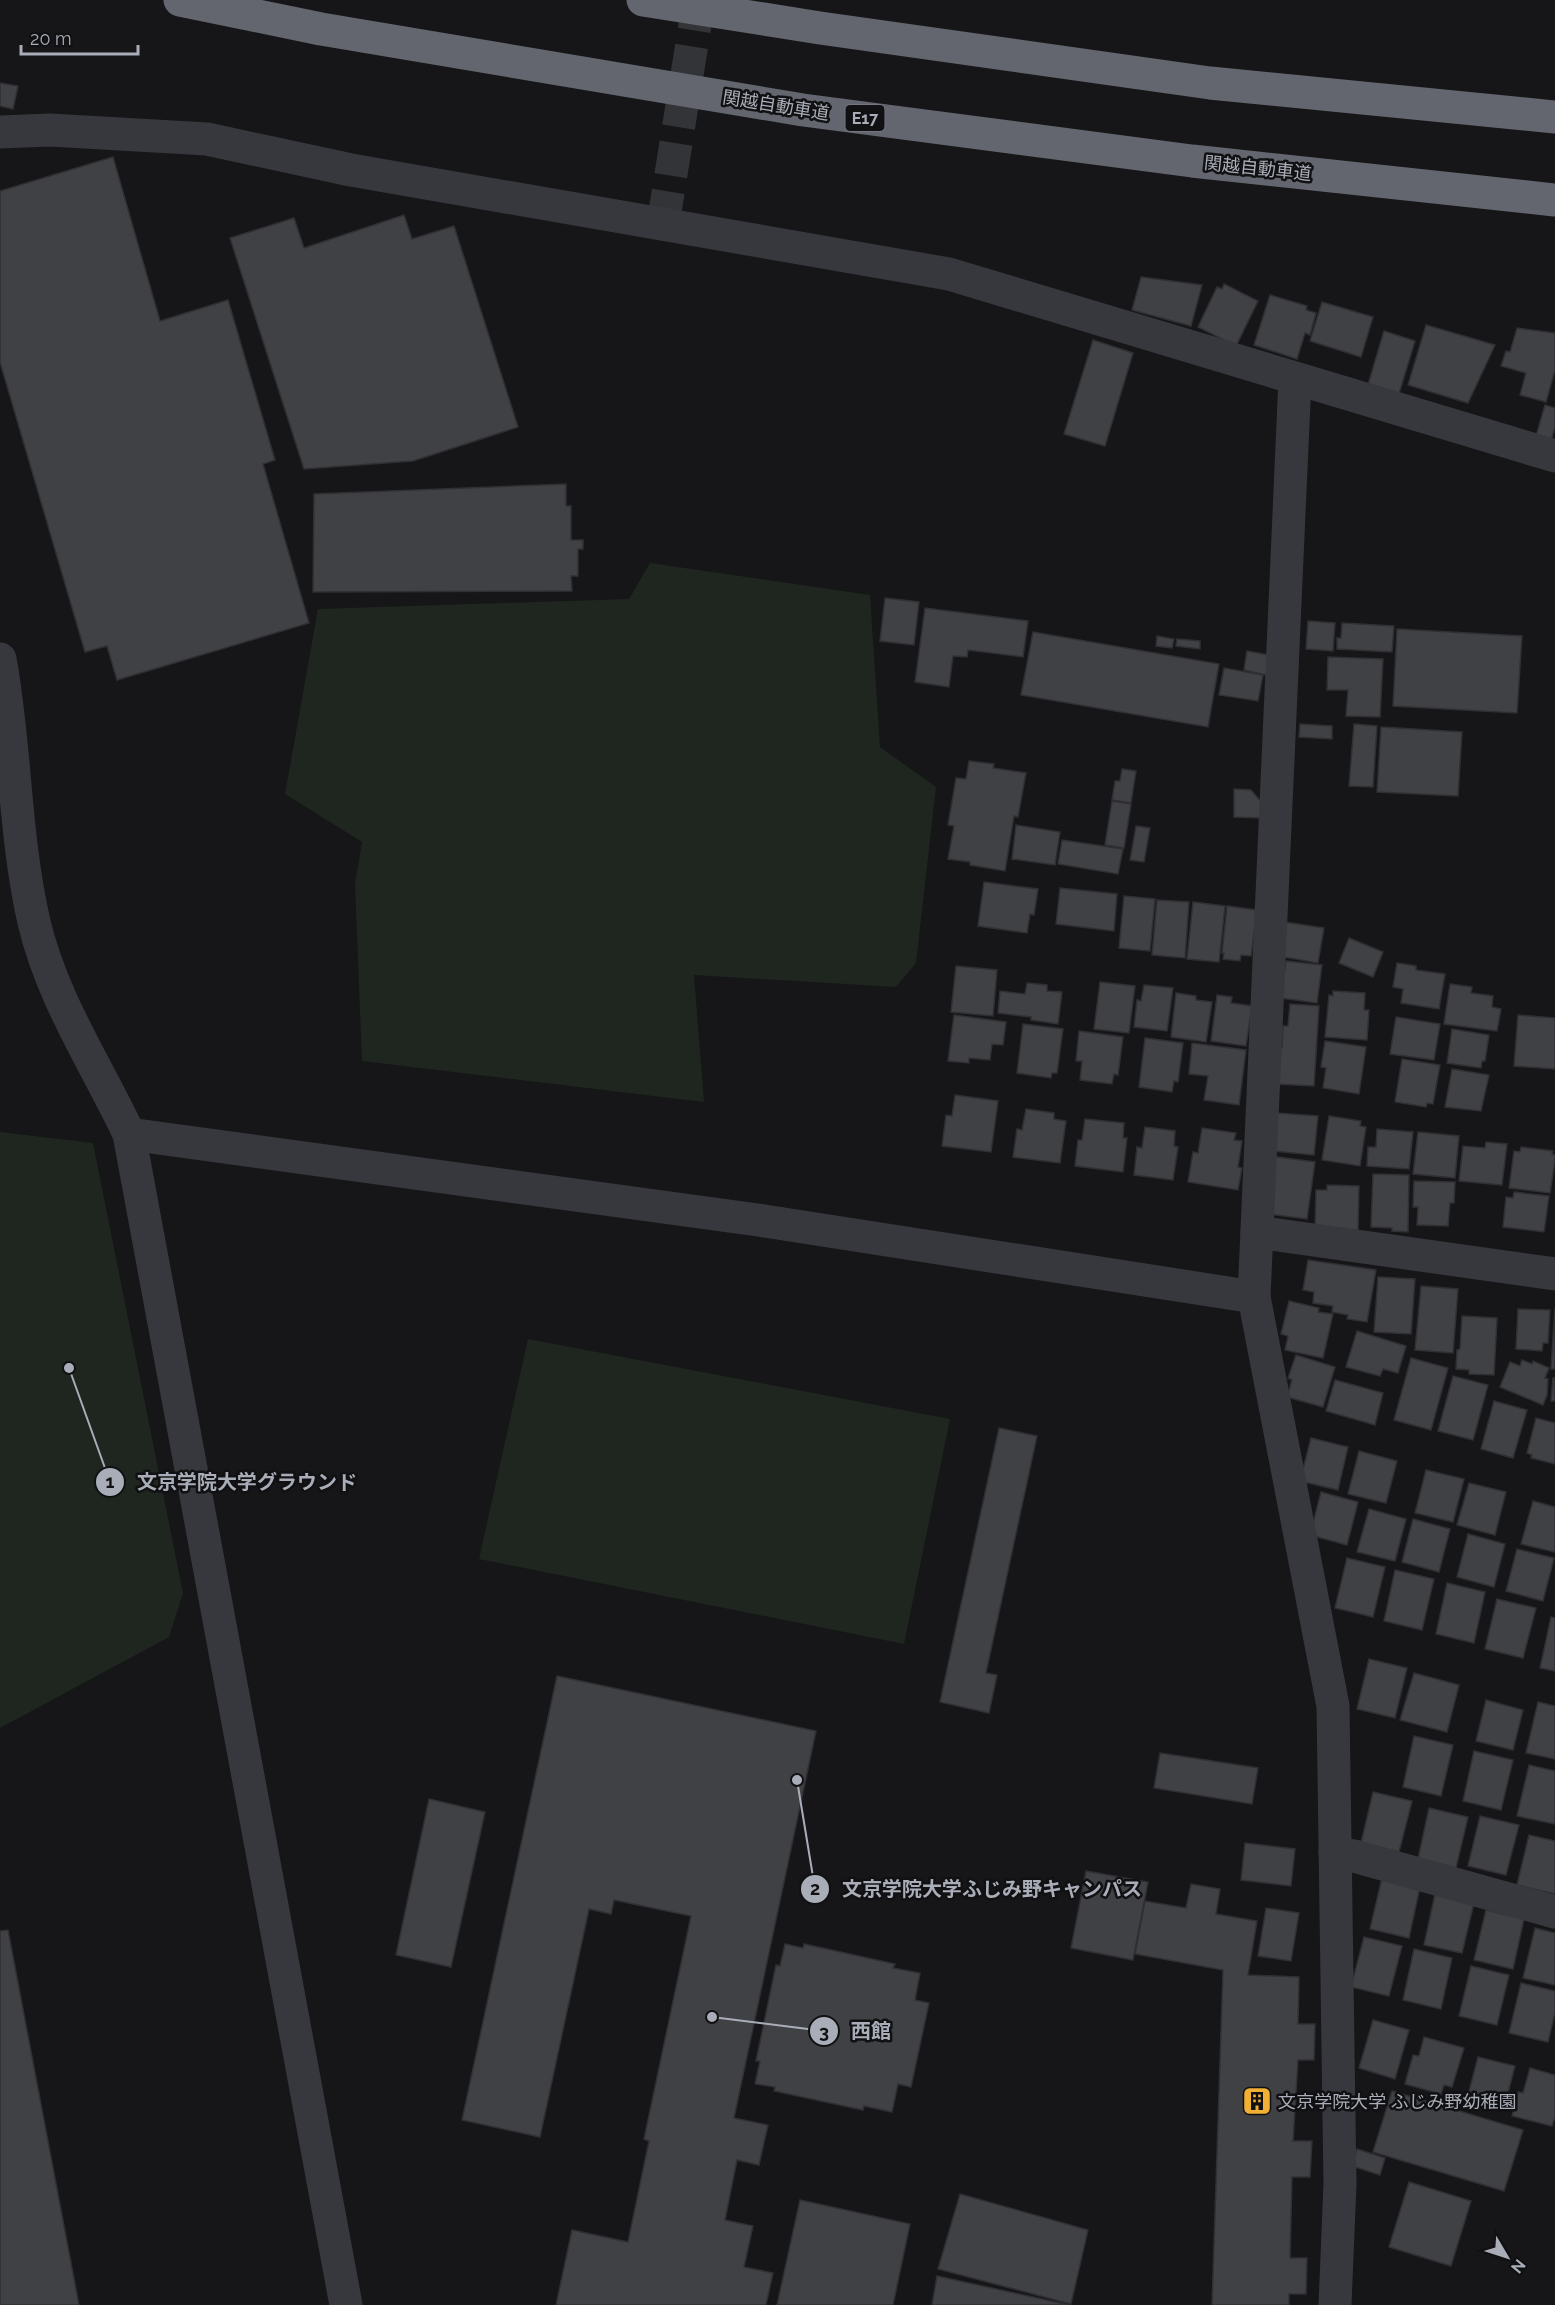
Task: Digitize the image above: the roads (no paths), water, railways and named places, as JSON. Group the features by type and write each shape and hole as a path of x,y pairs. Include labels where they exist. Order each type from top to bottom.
{"highway":[{"name":"関越自動車道","path":"180,0 321,29 803,110 1192,161 1555,200"},
{"path":"643,0 820,28 1210,83 1555,117"}],"street":[{"path":"0,132 51,130 207,139 351,170 950,274 1555,456"},
{"path":"1295,379 1254,1297 1333,1706 1340,2184 1335,2305"},
{"path":"0,658 5,686 18,828 35,923 58,995 129,1134 346,2305"},
{"path":"129,1134 758,1220 1254,1297"},
{"path":"1257,1232 1555,1274"},
{"path":"1335,1853 1354,1856 1555,1912"}],"tunnel":[{"path":"663,224 699,0"}],"place":[{"name":"文京学院大学グラウンド","path":"69,1368"},
{"name":"文京学院大学ふじみ野キャンパス","path":"797,1780"},
{"name":"西館","path":"712,2017"},
{"name":"文京学院大学 ふじみ野幼稚園","path":"1257,2101"}]}
